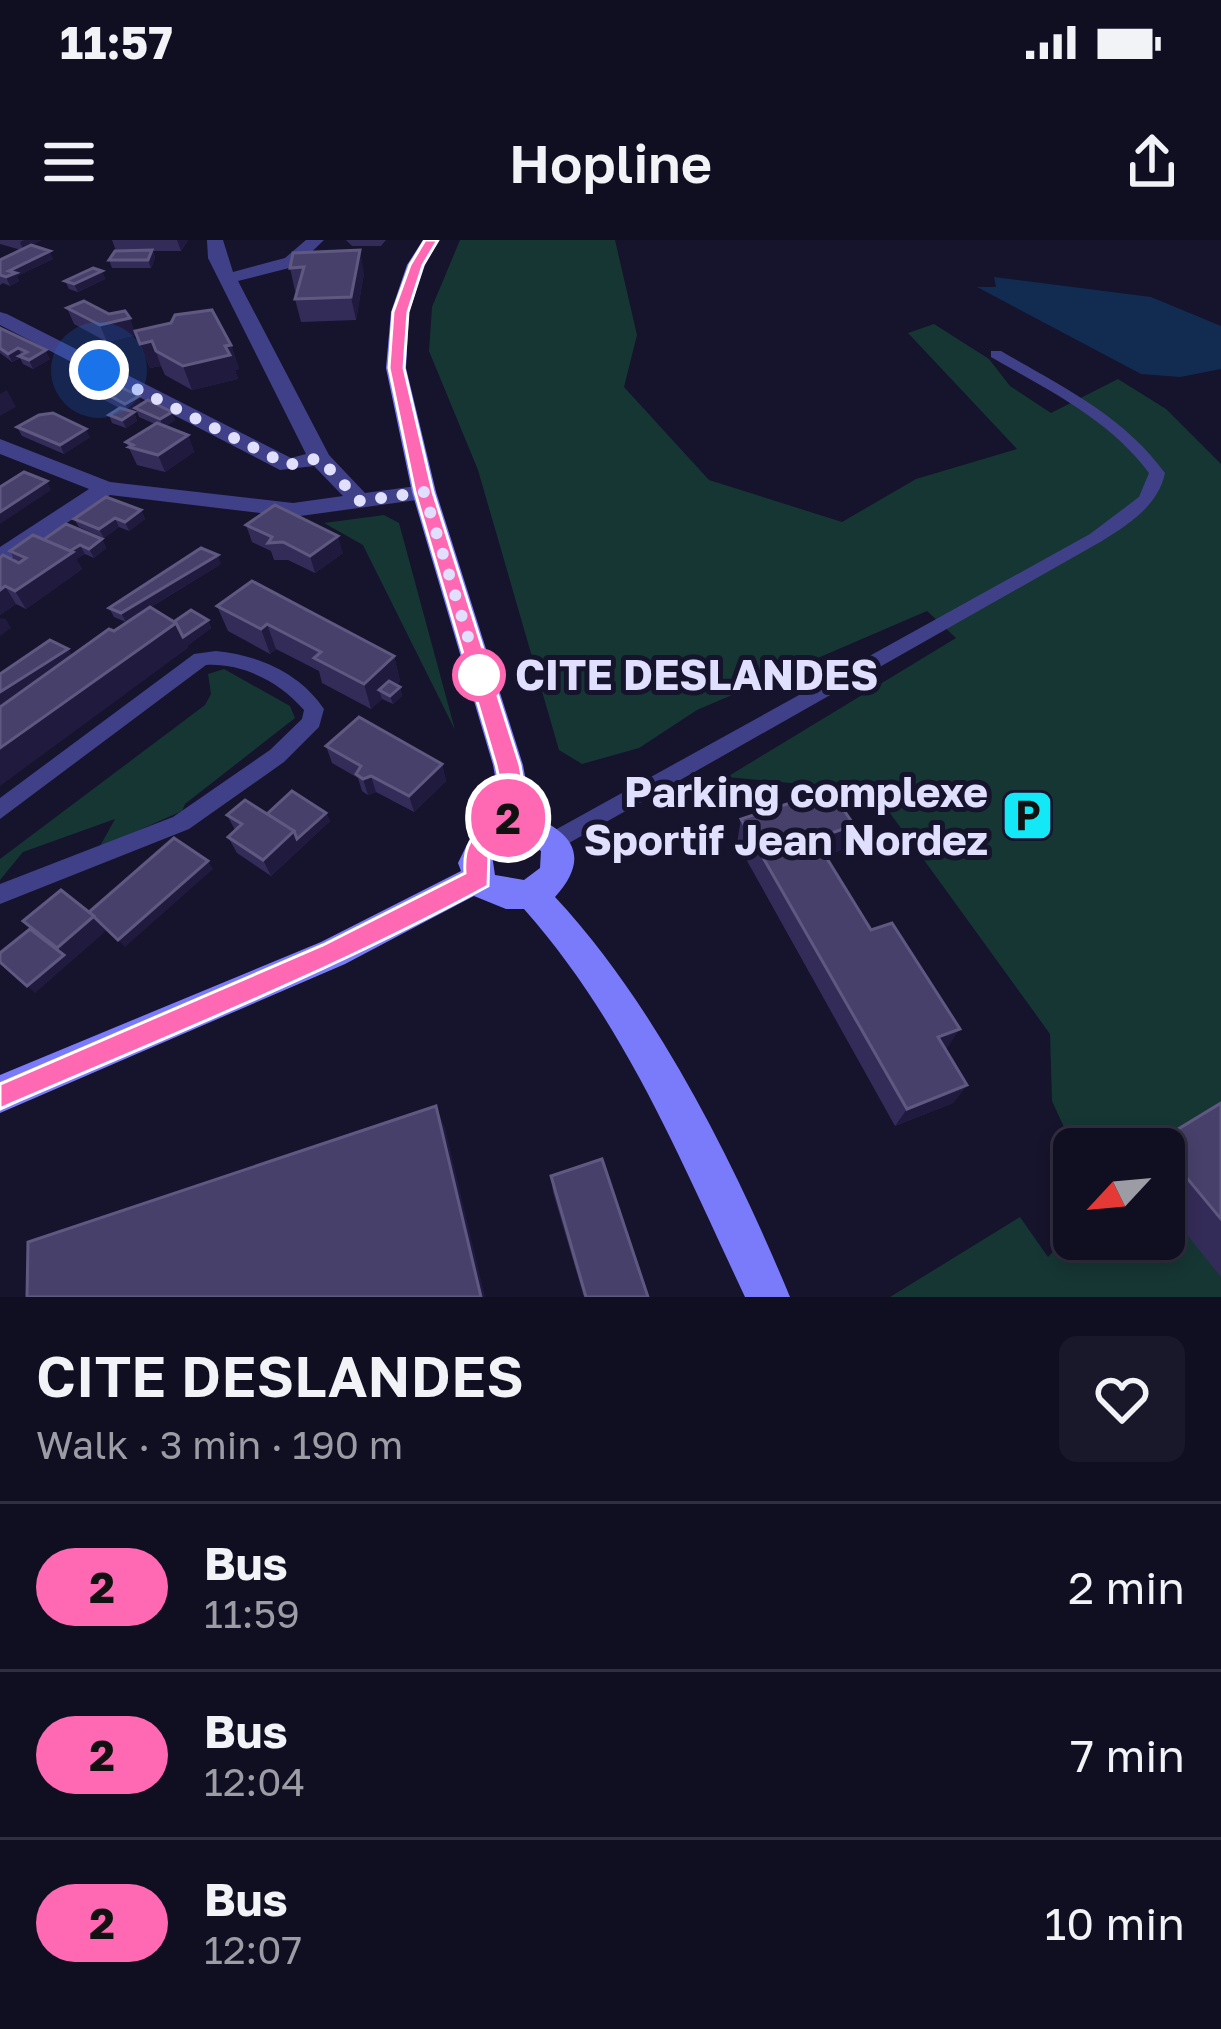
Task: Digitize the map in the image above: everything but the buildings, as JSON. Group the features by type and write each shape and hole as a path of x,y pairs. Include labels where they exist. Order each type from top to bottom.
{"street":[{"path":"215,240 218,258 319,458 360,501"},
{"path":"230,278 291,262 316,240"},
{"path":"431,240 406,293 397,334 404,415 508,765 512,788 506,826"},
{"path":"0,318 288,465 319,458"},
{"path":"0,446 106,488 293,510 424,492"},
{"path":"0,558 106,488"},
{"path":"506,826 533,827 554,841 559,852 556,875 531,894 494,892 478,878 476,851 506,826"},
{"path":"0,1094 333,953 478,878"},
{"path":"531,894 568,931 632,1025 768,1297"}],"lane":[{"path":"554,841 1047,564 1122,520 1151,497 1157,473 1143,451 1120,430 996,354"},
{"path":"0,810 192,664 212,657 265,671 306,698 314,709 312,722 277,757 181,823 0,894"}],"green space":[{"path":"460,240 615,240 637,335 624,387 709,480 842,522 916,479 1017,449 908,333 934,324 989,359 1010,386 1051,413 1118,379 1166,409 1221,464 1221,1297 890,1297 1020,1217 1048,1257 1053,1251 1053,1260 1185,1260 1185,1128 1064,1128 1052,1101 1050,1034 874,791 727,777 956,638 927,611 697,710 639,748 582,764 559,750 478,470 429,351 432,307"},
{"path":"384,515 399,523 455,730 363,545 324,523"},
{"path":"224,669 290,706 295,718 182,811 99,848 115,819 23,852 0,880 0,859 205,705 211,694 208,674"}],"water":[{"path":"994,277 1151,297 1221,326 1221,369 1180,377 1141,374 977,287 996,287"}],"bus line":[{"name":"2","path":"0,1094 333,953 420,909 478,878 476,851 493,832 506,826 512,788 508,765 424,492 397,368 400,312 416,265 431,240"}],"place":[{"name":"CITE DESLANDES","path":"479,675"},
{"name":"Parking complexe Sportif Jean Nordez","path":"1027,816"}],"route":[{"path":"99,370 288,465 319,458 360,501 424,492 485,693 479,675"}]}
